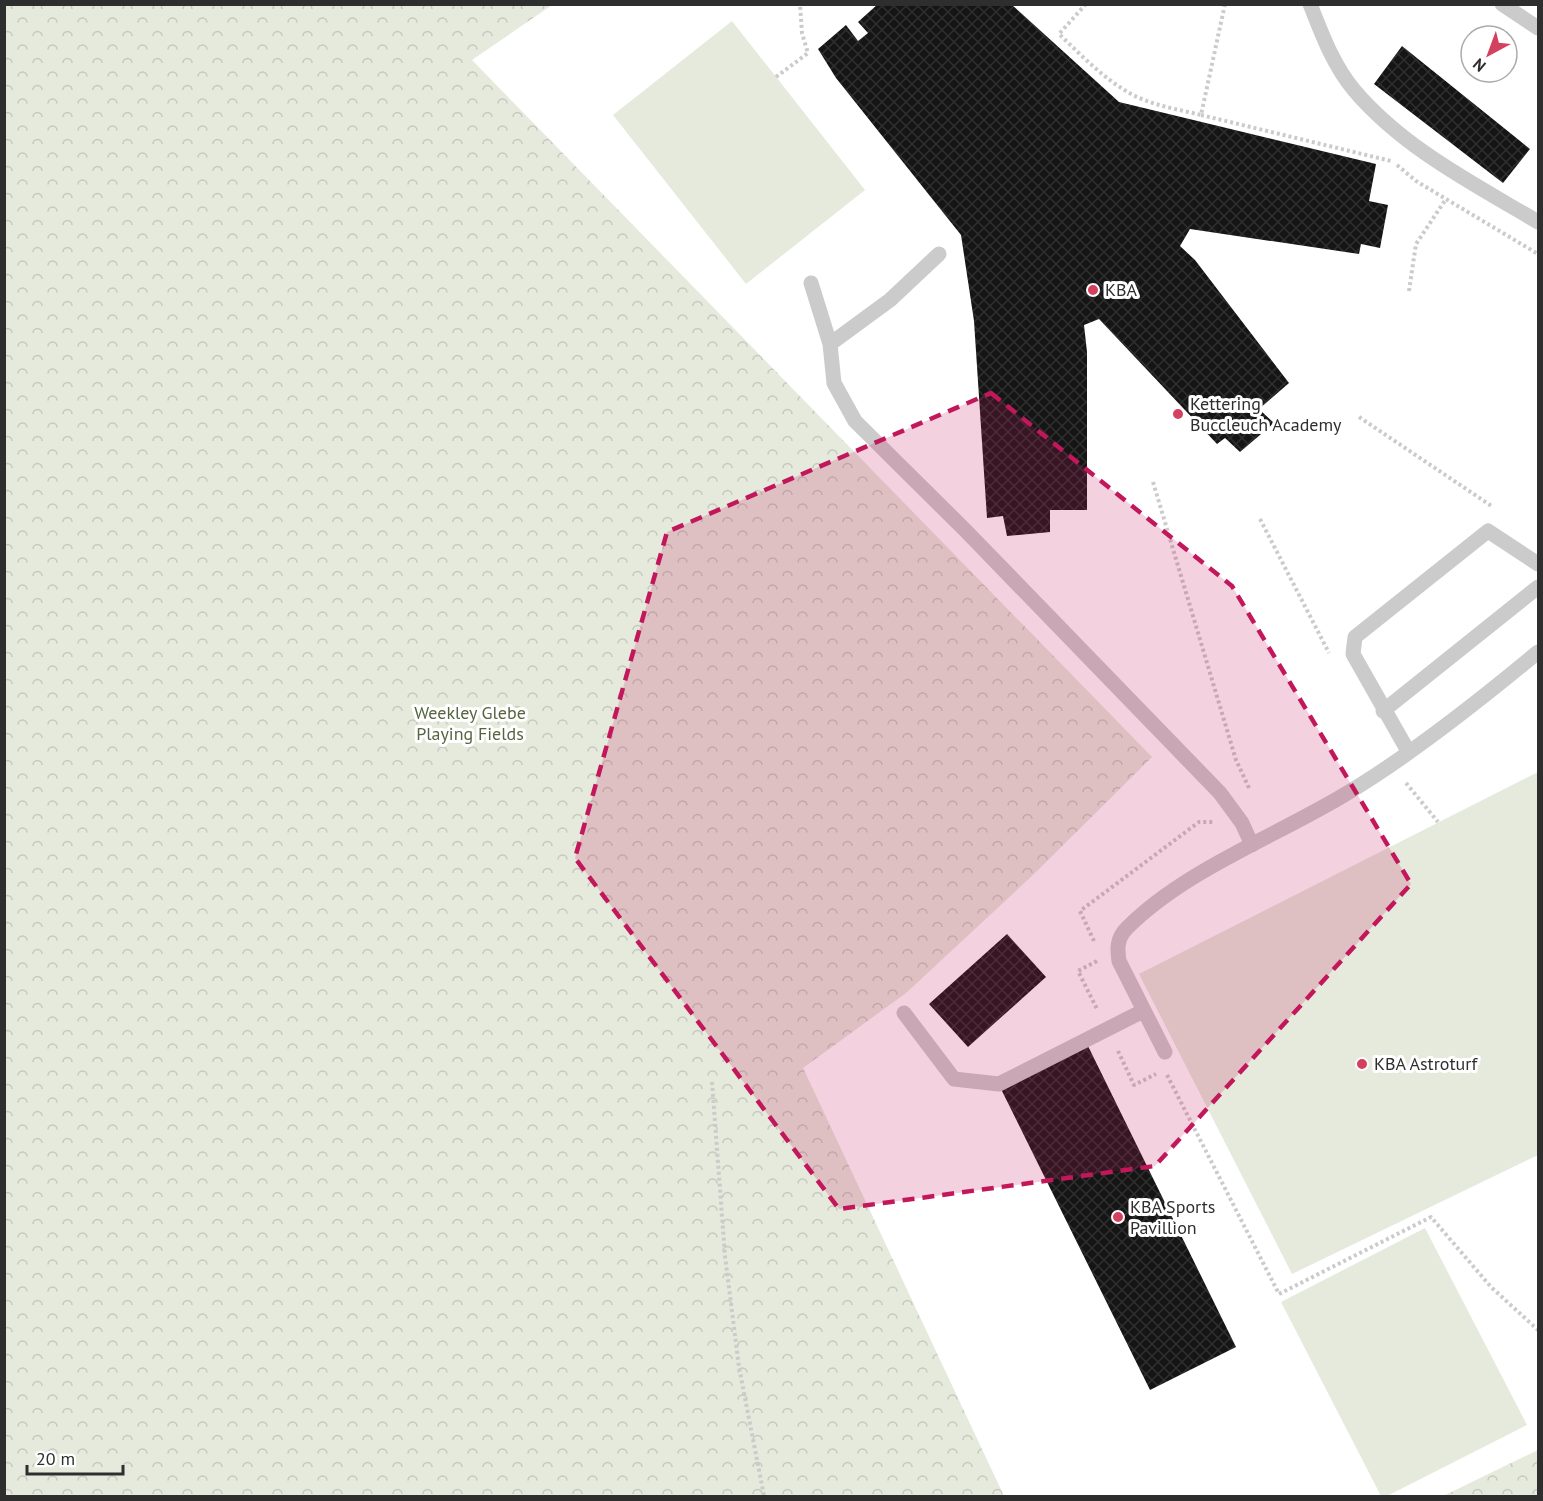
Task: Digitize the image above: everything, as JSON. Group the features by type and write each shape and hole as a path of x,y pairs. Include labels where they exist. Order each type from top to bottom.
{"lane":[{"path":"1310,4 1327,47 1351,86 1361,97 1398,132 1437,162 1539,222"},
{"path":"1502,4 1539,28"},
{"path":"830,344 890,300 939,254"},
{"path":"811,283 830,344 834,383 855,421 966,531 1220,794 1242,823 1252,845"},
{"path":"1408,751 1383,711 1353,654 1355,637 1488,531 1539,564"},
{"path":"1383,711 1539,587"},
{"path":"1165,1052 1119,961 1116,945 1124,930 1194,878 1345,795 1408,751 1539,652"},
{"path":"904,1012 954,1079 999,1084 1143,1011"}],"path":[{"path":"776,77 808,53 802,33 800,4"},
{"path":"1086,4 1059,34 1127,92 1165,107 1390,160 1416,181 1539,254"},
{"path":"1201,115 1224,4"},
{"path":"1409,291 1416,244 1446,199"},
{"path":"1359,417 1498,510"},
{"path":"1153,482 1236,760 1253,799"},
{"path":"1260,519 1333,662"},
{"path":"1405,781 1438,822"},
{"path":"1165,1052 1160,1062 1280,1294 1431,1217 1491,1287 1539,1330"},
{"path":"712,1082 727,1268 739,1367 764,1497"}],"highlighted area":[{"path":"991,393 1232,586 1411,884 1155,1166 839,1209 575,858 667,532"}],"green space":[{"name":"Weekley Glebe Playing Fields","path":"5,4 552,5 472,60 1152,757 1034,874 906,993 803,1068 1004,1496 5,1496"},
{"path":"732,21 865,190 746,284 613,115"},
{"name":"KBA Astroturf","path":"1538,772 1538,1155 1292,1274 1139,974"},
{"path":"1425,1228 1527,1425 1387,1496 1381,1496 1281,1302"},
{"path":"1538,1450 1538,1496 1443,1496"}],"building":[{"name":"KBA","path":"878,4 1011,4 1119,102 1376,164 1369,201 1388,205 1380,248 1361,244 1359,254 1190,229 1180,246 1195,260 1289,383 1259,409 1274,423 1240,452 1225,438 1217,444 1099,319 1084,325 1087,352 1087,510 1050,510 1050,532 1007,536 1003,516 987,518 974,321 961,235 836,78 818,49 846,25 858,41 868,33 858,22"},
{"path":"1402,46 1530,149 1503,183 1374,84"},
{"path":"1007,934 1046,977 968,1047 929,1004"},
{"name":"KBA Sports Pavillion","path":"1087,1044 1236,1347 1150,1390 1000,1087"}],"place":[{"name":"KBA","path":"1093,290"},
{"name":"Kettering Buccleuch Academy","path":"1178,414"},
{"name":"KBA Astroturf","path":"1362,1064"},
{"name":"KBA Sports Pavillion","path":"1118,1217"}]}
